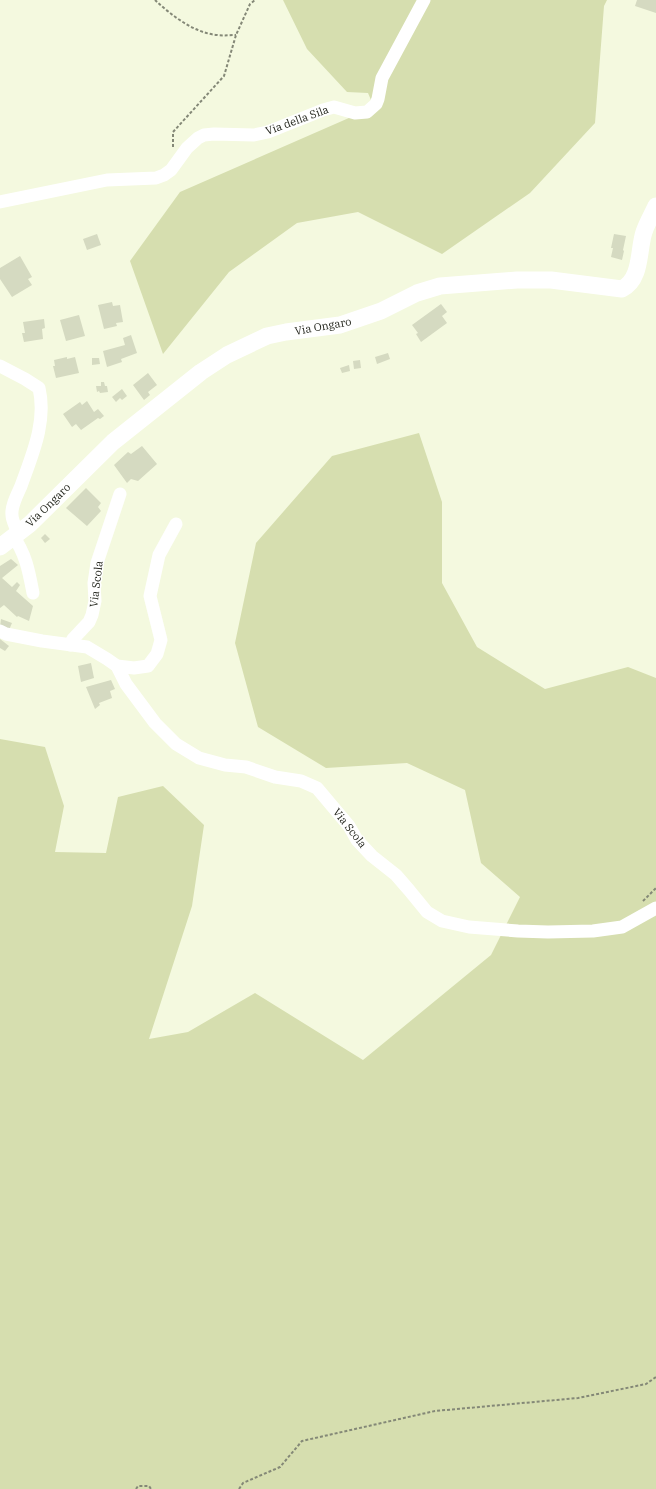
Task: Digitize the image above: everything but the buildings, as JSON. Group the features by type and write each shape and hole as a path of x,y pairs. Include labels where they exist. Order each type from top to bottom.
{"main road":[{"name":"Via Ongaro","path":"10,539 30,524 112,442 201,372 242,347 268,336 286,332 340,325 381,310 417,293 440,286 516,280 551,280 622,289 630,285 634,277 644,232 656,206"}],"street":[{"name":"Via della Sila","path":"0,202 107,180 156,178 171,170 186,148 204,135 254,135 268,132 323,110 334,108 355,113 367,112 376,104 382,78 424,0"},
{"path":"0,366 39,388 42,402 40,431 11,515 10,539 20,546 29,569 33,593"},
{"name":"Via Scola","path":"70,644 89,622 92,615 95,601 94,583 98,562 120,494"},
{"path":"0,631 6,634 42,641 88,647 117,666 134,668 148,666 157,654 161,640 150,596 159,554 176,524"},
{"name":"Via Scola","path":"117,666 126,684 155,723 176,744 199,758 225,765 246,767 275,778 301,781 317,788 349,826 357,840 372,856 396,876 427,912 442,921 469,927 518,931 593,931 622,927 656,908"}],"path":[{"path":"155,0 173,16 197,29 216,35 236,35"},
{"path":"172,152 173,132 224,76 236,35 250,4 255,0"},
{"path":"239,1489 243,1482 280,1467 302,1441 435,1411 578,1398 646,1384 656,1377"},
{"path":"136,1489 138,1486 149,1486 151,1489"}],"green space":[{"path":"283,0 607,0 604,6 595,123 530,193 442,254 358,212 297,223 229,272 163,354 130,261 180,192 374,107 368,93 347,92 307,49"},
{"path":"419,433 442,502 442,583 477,647 545,689 628,667 656,678 656,1489 0,1489 0,739 45,747 64,806 55,852 106,853 118,797 163,786 204,825 192,906 149,1039 188,1032 255,993 363,1060 491,955 520,897 481,863 465,790 407,763 326,768 258,727 235,643 256,543 332,456"}]}
